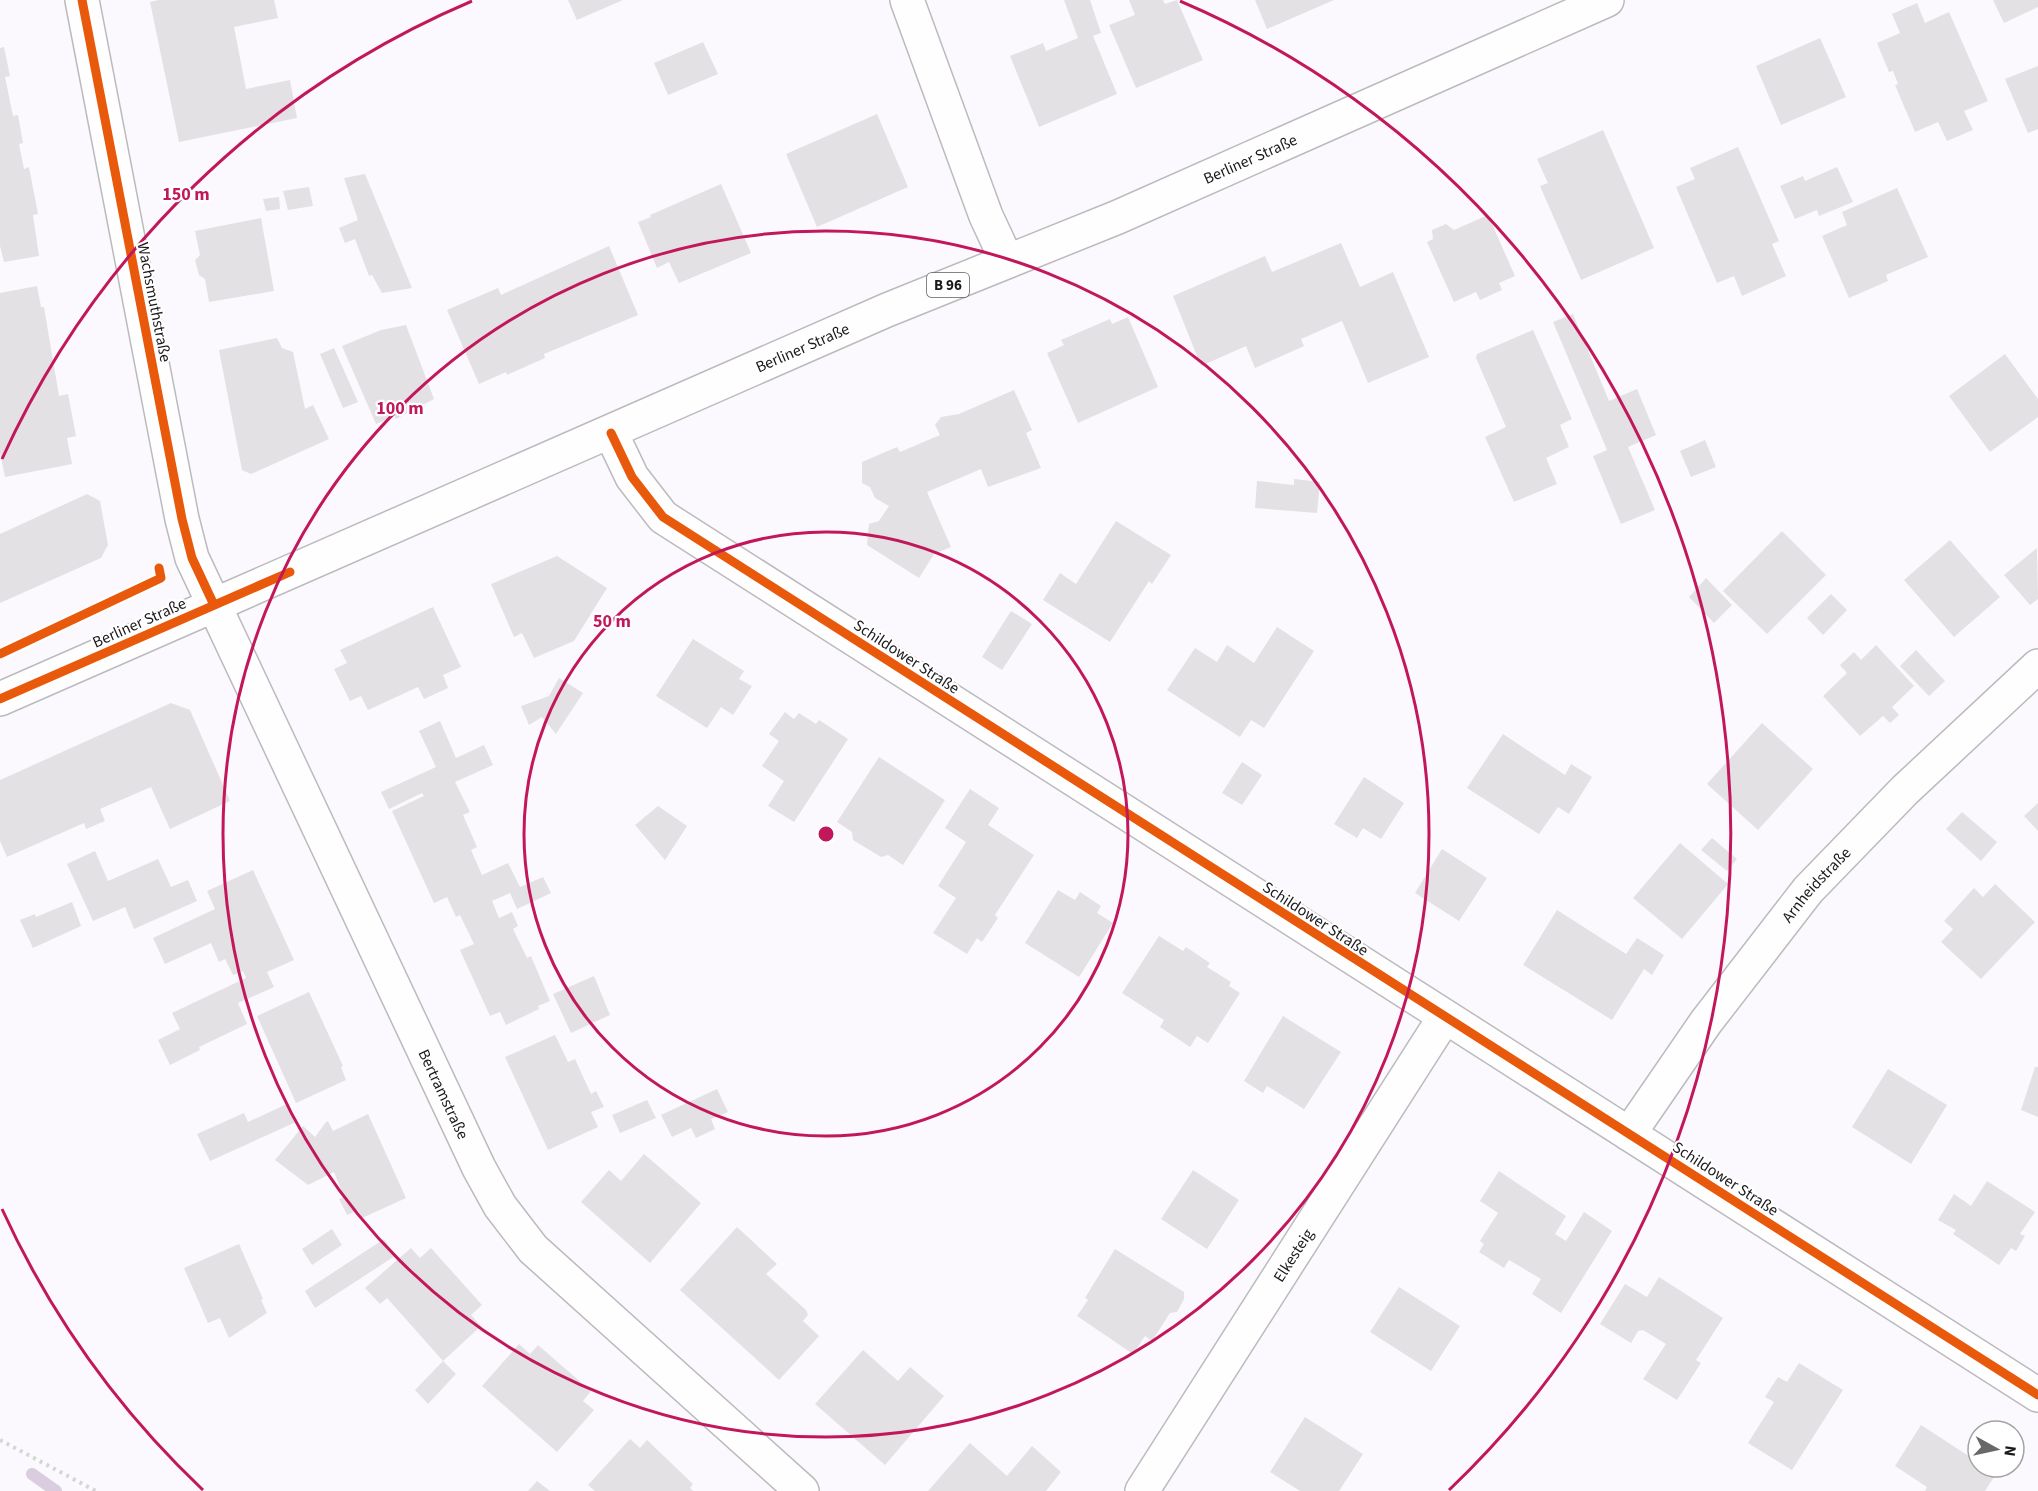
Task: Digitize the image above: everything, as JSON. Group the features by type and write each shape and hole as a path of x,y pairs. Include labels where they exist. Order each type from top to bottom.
{"street":[{"name":"Wachsmuthstraße","path":"82,0 182,519 192,558 214,605"},
{"path":"907,0 986,216 1006,261"},
{"name":"Berliner Straße","path":"0,699 877,315 1139,208 1607,0"},
{"name":"Schildower Straße","path":"611,433 632,477 663,517 1444,1018 2038,1395"},
{"name":"Bertramstraße","path":"214,605 500,1206 533,1249 802,1491"},
{"name":"Arnheidstraße","path":"1629,1134 1706,1022 1808,890 1905,790 2038,666"},
{"name":"Elkesteig","path":"1142,1491 1444,1018"}],"path":[{"path":"0,1440 96,1491"}],"building":[{"path":"159,0 274,0 278,18 234,27 246,89 290,80 297,118 179,142 150,2"},
{"path":"568,0 623,0 577,20"},
{"path":"1064,0 1090,0 1101,33 1093,36 1117,94 1039,127 1010,56 1043,43 1046,51 1078,38"},
{"path":"1129,0 1163,0 1165,4 1177,0 1203,60 1136,88 1109,25 1135,15"},
{"path":"1255,0 1334,0 1267,29"},
{"path":"1993,0 2038,0 2038,7 2004,23"},
{"path":"1917,3 1925,23 1949,12 1988,101 1964,111 1973,130 1947,141 1938,122 1915,132 1895,85 1898,84 1893,71 1889,72 1877,43 1900,33 1892,14"},
{"path":"1820,38 1846,97 1781,125 1756,66"},
{"path":"703,42 718,74 668,95 654,63"},
{"path":"4,47 10,76 5,77 13,116 18,115 23,143 19,144 24,169 29,167 38,214 33,215 39,256 4,262 0,246 0,48"},
{"path":"2038,66 2038,129 2028,133 2005,79"},
{"path":"877,114 908,187 817,227 786,154"},
{"path":"1603,130 1654,248 1581,280 1540,186 1548,183 1537,159"},
{"path":"1738,147 1779,241 1772,244 1786,276 1742,296 1734,276 1717,283 1676,187 1695,179 1690,168"},
{"path":"1837,167 1853,202 1819,216 1817,210 1795,219 1780,186 1803,176 1805,181"},
{"path":"365,174 412,288 382,293 372,275 369,276 355,239 345,243 339,228 358,220 344,178"},
{"path":"721,184 751,253 679,283 669,262 657,268 638,222"},
{"path":"309,187 313,206 288,210 283,191"},
{"path":"1897,188 1928,257 1886,275 1888,281 1849,298 1822,236 1847,225 1842,212"},
{"path":"279,197 280,209 266,211 263,199"},
{"path":"1488,215 1515,276 1499,283 1502,290 1480,300 1476,292 1454,302 1427,242 1433,239 1432,230 1446,224 1454,230"},
{"path":"261,218 274,291 209,302 205,279 199,275 195,260 200,255 195,231"},
{"path":"1341,243 1360,287 1393,272 1429,357 1368,383 1342,321 1301,339 1304,346 1255,368 1246,346 1201,366 1173,296 1265,256 1272,272"},
{"path":"609,246 638,315 544,354 545,358 507,375 506,372 479,384 447,310 498,288 501,295"},
{"path":"37,286 41,307 44,307 59,396 68,394 76,436 67,438 72,464 5,477 0,453 0,293"},
{"path":"1573,314 1609,401 1637,389 1656,435 1628,447 1655,510 1621,524 1593,456 1607,450 1553,322"},
{"path":"1128,317 1158,387 1078,423 1047,353 1064,345 1061,340 1110,319 1112,324"},
{"path":"406,325 434,399 396,419 395,416 376,424 342,346 381,330"},
{"path":"1533,330 1572,419 1560,425 1569,447 1546,458 1557,484 1514,502 1485,437 1506,427 1476,358 1477,354"},
{"path":"277,338 282,348 293,352 305,409 313,405 329,439 251,474 242,470 219,350"},
{"path":"334,348 358,402 343,408 320,354"},
{"path":"2005,354 2038,399 2038,417 1990,452 1949,396"},
{"path":"1014,390 1032,430 1026,433 1041,468 988,487 981,469 927,492 951,547 934,554 919,578 867,545 869,524 879,521 889,506 875,498 870,487 862,483 862,462 897,447 900,452 940,435 935,425 941,417 959,414"},
{"path":"1705,440 1716,467 1691,477 1680,451"},
{"path":"1294,479 1320,482 1317,513 1255,508 1257,481 1294,485"},
{"path":"87,494 100,501 108,545 101,558 0,603 0,534"},
{"path":"1116,521 1171,555 1152,584 1149,581 1110,642 1043,600 1060,573 1076,584"},
{"path":"1782,531 1826,575 1767,634 1723,591"},
{"path":"1950,540 2000,597 1954,637 1904,580"},
{"path":"2037,548 2038,599 2030,605 2004,575"},
{"path":"557,556 607,588 574,641 534,658 522,633 514,637 491,584"},
{"path":"1706,578 1732,605 1714,623 1689,597"},
{"path":"1831,594 1847,610 1823,635 1807,618"},
{"path":"433,607 461,667 443,675 448,688 424,699 418,687 368,710 361,696 350,701 334,669 347,663 340,650"},
{"path":"1011,611 1032,624 1002,670 982,657"},
{"path":"1277,627 1314,651 1264,728 1251,720 1240,737 1167,690 1195,648 1217,662 1227,645 1254,663"},
{"path":"693,639 744,671 739,679 752,686 733,715 721,707 707,728 656,696"},
{"path":"1876,645 1914,686 1892,707 1899,715 1890,723 1883,716 1860,736 1823,696 1847,673 1840,665 1854,652 1861,660"},
{"path":"1916,650 1945,681 1929,696 1900,666"},
{"path":"559,678 583,693 556,734 542,717 529,725 521,706 549,696"},
{"path":"171,703 190,710 230,801 170,829 151,787 100,809 105,821 86,829 84,823 7,857 0,841 0,780"},
{"path":"785,712 794,719 799,713 816,724 819,720 848,739 794,822 768,806 784,781 762,766 779,741 769,734"},
{"path":"440,721 456,758 484,745 493,765 455,782 470,812 463,815 477,847 471,850 482,875 508,863 520,887 543,877 551,893 517,909 510,893 492,901 499,918 512,912 518,926 513,929 527,958 531,956 550,1001 506,1025 500,1012 490,1016 460,950 474,944 460,915 456,917 447,897 434,903 392,811 424,796 422,793 389,809 381,792 436,767 419,731"},
{"path":"1762,723 1813,769 1758,830 1707,784"},
{"path":"1503,734 1565,775 1571,764 1592,777 1569,814 1558,807 1539,834 1467,788"},
{"path":"879,757 945,800 903,865 888,855 881,857 853,840 852,832 837,822"},
{"path":"1242,762 1262,775 1242,805 1222,793"},
{"path":"1364,777 1404,803 1381,839 1363,828 1357,838 1334,824"},
{"path":"970,789 999,808 988,825 1034,855 995,915 998,918 982,942 977,938 967,954 933,933 956,898 938,886 966,842 945,828"},
{"path":"2038,803 2038,831 2024,816"},
{"path":"658,806 687,826 665,860 635,825"},
{"path":"1962,812 1997,842 1981,861 1946,829"},
{"path":"1712,838 1737,859 1727,871 1701,850"},
{"path":"1680,843 1728,884 1682,939 1633,898"},
{"path":"1442,849 1487,878 1459,921 1415,893"},
{"path":"95,851 108,881 158,859 171,887 188,880 197,901 134,929 125,907 93,921 67,864"},
{"path":"253,870 294,960 267,972 274,987 238,1003 247,1024 199,1047 200,1050 170,1065 158,1040 180,1029 172,1013 246,978 243,971 233,975 225,959 219,962 211,943 165,964 153,938 215,909 207,891"},
{"path":"1995,884 2035,922 1981,979 1941,942 1953,929 1944,921 1974,888 1983,897"},
{"path":"1058,890 1075,900 1080,892 1101,906 1097,913 1113,923 1079,977 1025,943"},
{"path":"72,902 81,926 33,948 20,920 35,914 36,917"},
{"path":"1557,910 1626,954 1637,938 1664,955 1652,975 1644,969 1612,1020 1523,965"},
{"path":"1159,936 1183,951 1186,947 1210,963 1207,967 1231,982 1229,986 1240,993 1208,1043 1197,1036 1190,1047 1160,1027 1164,1020 1122,993"},
{"path":"594,976 610,1015 571,1033 553,994"},
{"path":"309,992 343,1066 341,1067 346,1080 296,1103 257,1016"},
{"path":"1283,1016 1341,1052 1304,1109 1267,1086 1263,1093 1244,1081"},
{"path":"555,1035 568,1062 575,1059 591,1094 596,1091 604,1107 591,1112 598,1127 548,1150 505,1057"},
{"path":"2035,1067 2038,1067 2038,1117 2021,1110"},
{"path":"1888,1069 1947,1105 1911,1164 1852,1127"},
{"path":"717,1089 728,1112 711,1119 715,1129 696,1138 691,1128 672,1137 661,1115"},
{"path":"647,1100 656,1118 620,1133 612,1115"},
{"path":"287,1104 296,1122 210,1161 197,1134 244,1113 248,1122"},
{"path":"368,1114 406,1198 362,1218 358,1210 347,1215 339,1199 344,1197 334,1172 308,1185 275,1160 303,1126 315,1137 328,1121 333,1131"},
{"path":"644,1154 701,1203 650,1263 581,1202 609,1170 621,1181"},
{"path":"1193,1170 1239,1200 1207,1249 1161,1219"},
{"path":"1499,1171 1566,1216 1555,1234 1566,1241 1584,1212 1612,1231 1561,1313 1532,1294 1541,1279 1509,1260 1504,1268 1479,1252 1484,1244 1480,1241 1498,1213 1480,1201"},
{"path":"1987,1181 2035,1212 2020,1234 2025,1236 2016,1251 2011,1248 1999,1265 1953,1234 1956,1230 1938,1220 1954,1194 1971,1206"},
{"path":"737,1227 777,1264 766,1274 806,1310 808,1315 803,1321 819,1336 779,1380 680,1290"},
{"path":"332,1229 342,1245 312,1265 302,1249"},
{"path":"384,1239 395,1256 315,1308 305,1291"},
{"path":"239,1244 267,1313 229,1338 220,1318 208,1323 184,1268"},
{"path":"411,1248 420,1258 431,1248 482,1305 471,1315 481,1326 443,1361 387,1298 380,1304 365,1288"},
{"path":"1115,1249 1184,1292 1184,1299 1177,1312 1170,1313 1152,1341 1145,1336 1133,1354 1077,1316 1088,1300 1085,1298"},
{"path":"1659,1277 1723,1318 1696,1360 1701,1363 1677,1400 1643,1379 1666,1344 1643,1330 1638,1331 1631,1343 1600,1324 1625,1284 1647,1297"},
{"path":"1399,1287 1460,1326 1431,1371 1370,1332"},
{"path":"519,1344 530,1354 538,1345 591,1391 583,1401 594,1410 557,1452 482,1386"},
{"path":"863,1350 898,1381 910,1367 944,1396 885,1465 815,1404"},
{"path":"443,1361 456,1374 428,1404 415,1390"},
{"path":"1799,1363 1843,1390 1792,1470 1748,1443 1774,1402 1765,1397 1778,1377 1787,1382"},
{"path":"1305,1417 1363,1454 1339,1491 1300,1491 1270,1472"},
{"path":"1921,1425 1966,1454 1966,1479 1993,1479 1985,1491 1925,1491 1927,1487 1895,1466"},
{"path":"630,1439 640,1448 647,1440 693,1484 690,1488 693,1491 595,1491 588,1485"},
{"path":"970,1443 1007,1476 1032,1446 1061,1472 1046,1491 928,1491"},
{"path":"537,1481 550,1491 528,1491"}],"waterway":[{"path":"32,1474 56,1491"}],"cycle path":[{"path":"82,0 182,519 192,558 214,605"},
{"path":"611,433 632,477 663,517 2038,1395"},
{"path":"0,654 161,578 159,568"},
{"path":"0,699 290,572"}]}
